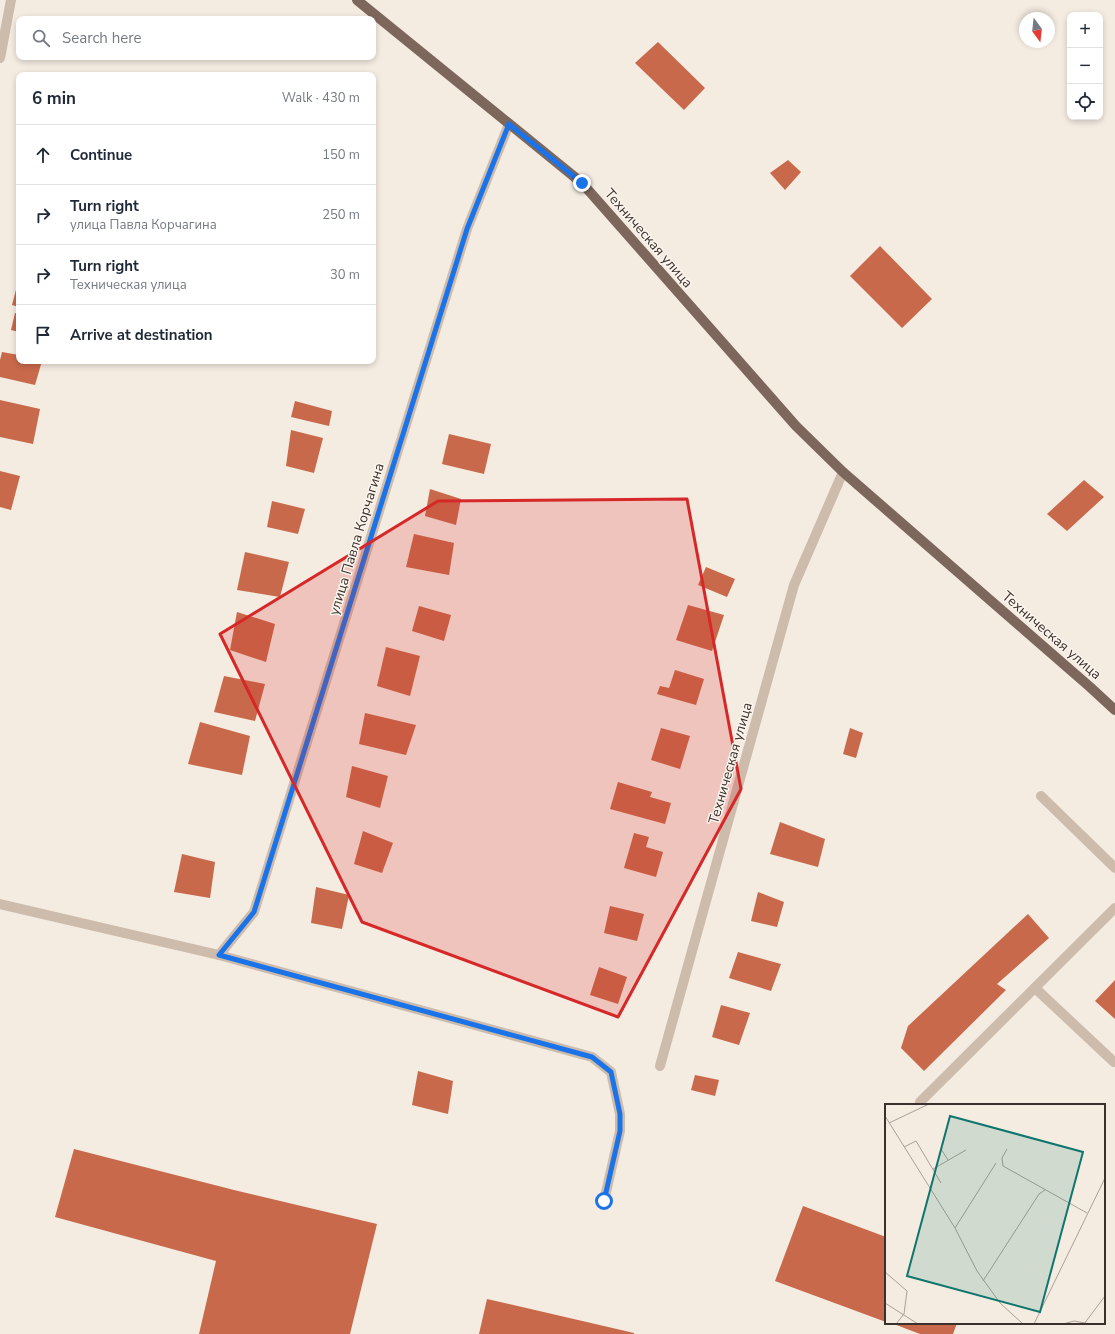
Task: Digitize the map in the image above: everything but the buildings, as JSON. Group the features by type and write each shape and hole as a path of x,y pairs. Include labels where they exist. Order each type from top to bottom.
{"main road":[{"name":"Техническая улица","path":"357,0 582,183 796,426 843,472 1084,681 1115,710"}],"street":[{"path":"0,58 11,0"},
{"name":"улица Павла Корчагина","path":"219,955 254,912 467,229 509,124"},
{"name":"Техническая улица","path":"660,1066 794,585 843,472"},
{"path":"1041,796 1115,868"},
{"path":"0,904 219,955 592,1057 611,1072 620,1114 620,1131 604,1201"},
{"path":"920,1102 1115,908"},
{"path":"1035,988 1114,1062"}],"highlighted area":[{"path":"687,499 741,789 618,1017 362,922 220,634 438,501"}],"route":[{"path":"582,183 509,124 467,229 254,912 219,955 592,1057 611,1072 620,1114 620,1131 604,1201"}]}
